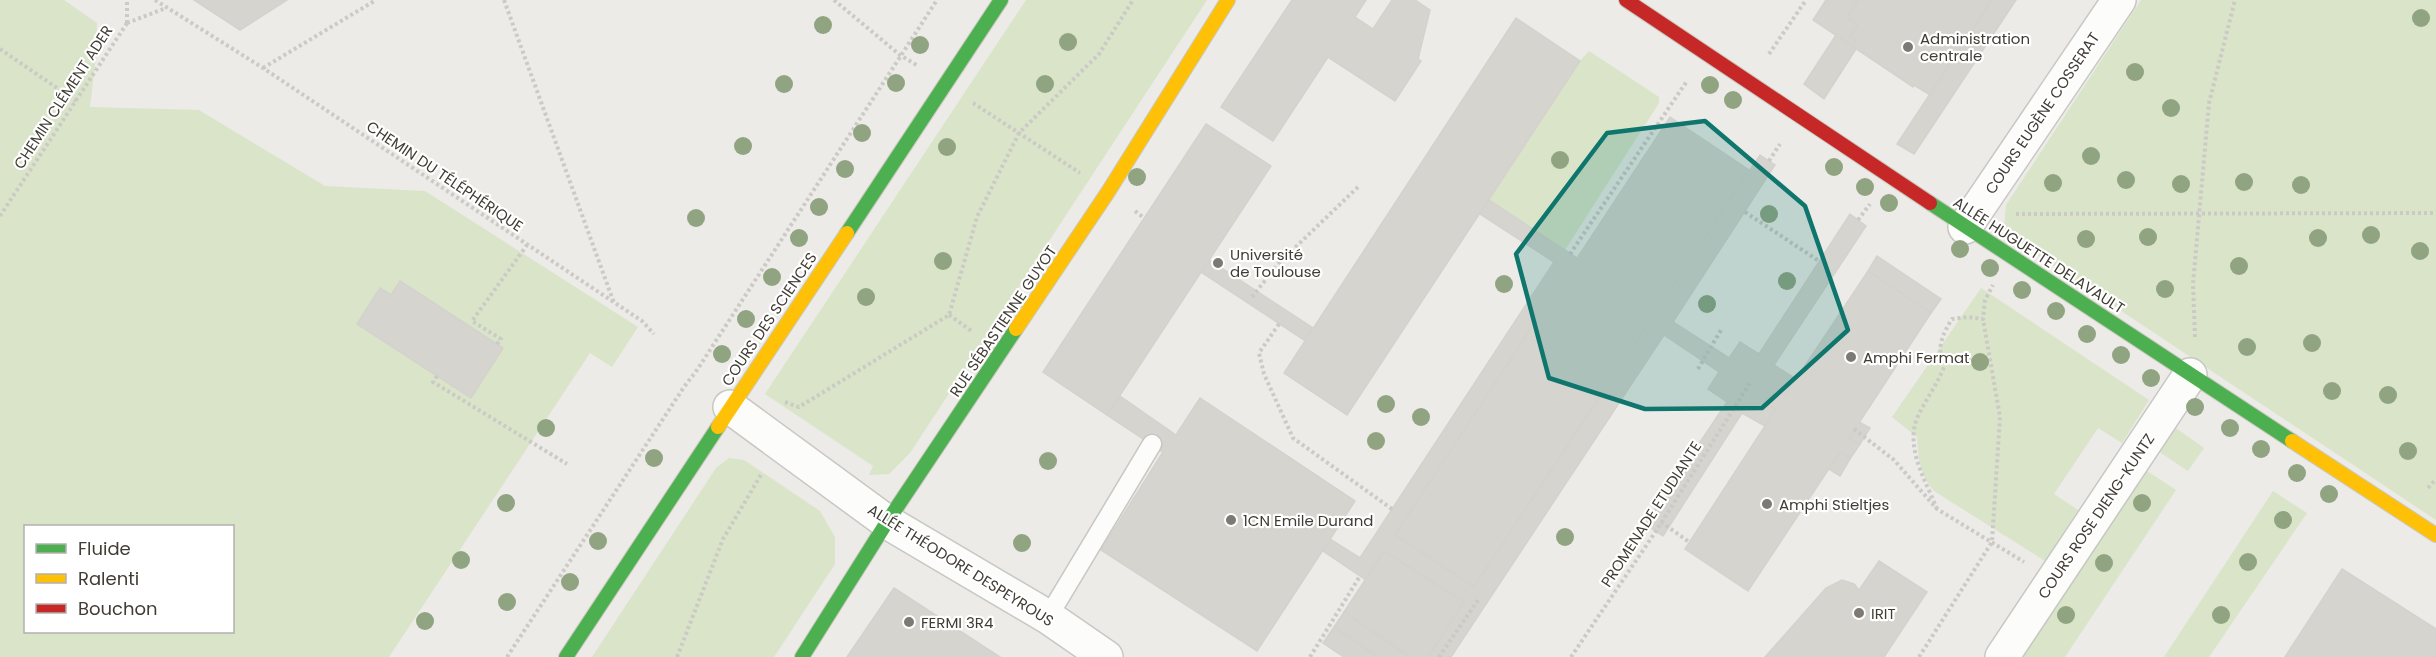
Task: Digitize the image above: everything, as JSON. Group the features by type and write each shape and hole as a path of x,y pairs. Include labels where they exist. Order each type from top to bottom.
{"street":[{"name":"COURS DES SCIENCES","path":"566,657 1001,0"},
{"name":"RUE SÉBASTIENNE GUYOT","path":"802,657 887,522 1108,192 1228,0"},
{"name":"COURS EUGÈNE COSSERAT","path":"1965,227 2119,0"},
{"name":"ALLÉE HUGUETTE DELAVAULT","path":"1638,3 1749,82 1965,227 2436,535"},
{"name":"COURS ROSE DIENG-KUNTZ","path":"2002,657 2190,375"},
{"name":"ALLÉE THÉODORE DESPEYROUS","path":"730,407 887,522 1048,618 1106,657"}],"lane":[{"path":"1048,618 1152,444"}],"path":[{"path":"127,0 127,22 167,8"},
{"name":"CHEMIN DU TÉLÉPHÉRIQUE","path":"155,0 263,68 642,321 654,334"},
{"path":"263,68 376,0"},
{"path":"504,0 614,303"},
{"path":"834,0 900,55 922,69"},
{"path":"507,657 697,370 937,0"},
{"path":"677,657 723,539 781,444 799,407 949,315 977,217 1019,133 1099,54 1133,0"},
{"path":"1749,82 1806,0"},
{"path":"2195,340 2193,284 2209,103 2235,0"},
{"name":"CHEMIN CLÉMENT ADER","path":"0,216 127,22"},
{"path":"0,49 76,101"},
{"path":"1570,254 1706,52"},
{"path":"968,99 1108,192"},
{"path":"1252,297 1279,263 1358,187"},
{"path":"1745,212 1819,261"},
{"path":"2015,214 2436,213"},
{"path":"497,344 501,339 472,321 527,245"},
{"path":"1919,657 1992,542 2000,417 1983,318 1985,300 1996,281"},
{"path":"949,315 977,335"},
{"path":"1937,509 1918,464 1912,440 1916,420 1938,384 1944,367 1938,356 1943,334 1952,320 1968,317 1983,318"},
{"path":"1279,324 1259,353 1264,374 1293,438 1392,509"},
{"path":"1698,369 1722,330"},
{"path":"437,376 433,381 567,464"},
{"name":"PROMENADE ETUDIANTE","path":"1571,657 1656,531 1750,383"},
{"path":"782,401 799,407"},
{"path":"1854,429 1894,460 1937,509 2053,579"},
{"path":"1661,522 1689,542"},
{"path":"1310,657 1360,576"},
{"path":"1439,657 1478,600"}],"highlighted area":[{"path":"1705,121 1805,206 1848,330 1762,408 1645,409 1549,378 1516,254 1607,133"}],"green space":[{"path":"0,0 64,0 97,23 90,107 199,110 325,186 425,191 638,327 612,367 590,353 389,657 0,657"},
{"path":"1026,0 1207,0 910,453 889,474 869,475 873,466 765,394"},
{"path":"2141,0 2436,0 2436,520 2010,237 2004,227 2006,205"},
{"path":"1589,51 1659,97 1659,103 1565,250 1489,200 1580,61"},
{"path":"1981,288 2149,400 2122,443 2098,428 2054,494 2078,510 2045,561 1934,491 1921,466 1917,437 1892,417"},
{"path":"2170,424 2204,448 2188,471 2155,449"},
{"path":"729,458 744,460 820,511 835,537 835,564 774,657 592,657 716,468"},
{"path":"2141,467 2176,490 2065,657 2016,657"},
{"path":"2273,491 2307,513 2209,657 2164,657"}],"building":[{"path":"194,0 287,0 240,30"},
{"path":"1292,0 1366,0 1355,17 1373,29 1392,0 1415,0 1430,10 1418,59 1421,61 1395,101 1328,57 1273,141 1221,107"},
{"path":"1826,0 1858,0 1847,17 1858,25 1851,36 1856,40 1852,46 1813,20"},
{"name":"Administration centrale","path":"1858,0 1992,0 1930,95 1914,85 1913,87 1852,46 1856,40 1851,36 1858,25 1847,17"},
{"path":"1992,0 2016,0 1914,154 1897,144"},
{"path":"1516,18 1580,61 1347,415 1284,373"},
{"path":"1836,35 1856,49 1824,99 1804,84"},
{"path":"1670,117 1749,170 1474,587 1395,535"},
{"path":"1206,124 1271,166 1107,415 1043,372"},
{"path":"1760,155 1775,165 1673,322 1729,358 1740,342 1759,354 1850,214 1866,226 1774,365 1796,379 1785,396 1774,388 1764,402 1776,409 1765,426 1742,413 1663,536 1645,524 1727,402 1708,389 1719,372 1664,335 1451,657 1428,657 1464,602 1384,551 1366,580 1323,551 1330,539 1360,558 1554,262 1480,214 1489,200 1577,258 1395,535 1474,587"},
{"path":"1877,256 1941,299 1931,313 1868,271"},
{"path":"1209,260 1313,328 1304,340 1201,272"},
{"path":"1868,271 1931,313 1849,438 1860,444 1850,459 1840,452 1748,591 1685,549 1776,409 1764,402 1774,388 1785,396"},
{"path":"400,281 503,348 471,398 357,324 380,288 391,295"},
{"name":"1CN Emile Durand","path":"1120,396 1176,435 1200,398 1355,501 1257,651 1101,550 1163,452 1107,415"},
{"path":"1859,422 1870,428 1860,444 1849,438"},
{"path":"1840,452 1850,459 1840,476 1829,469"},
{"path":"1384,551 1464,602 1428,657 1410,657 1344,612"},
{"name":"IRIT","path":"1879,561 1927,592 1884,657 1765,657 1826,588 1842,580 1854,584 1859,590"},
{"path":"2342,569 2436,629 2436,657 2285,657"},
{"name":"FERMI 3R4","path":"894,588 1000,657 847,657"},
{"path":"1344,612 1410,657 1378,657 1334,627"},
{"path":"1334,627 1378,657 1344,657 1323,643"}],"traffic: fast":[{"path":"847,233 1001,0"},
{"path":"1930,203 2292,441"},
{"path":"802,657 887,522 1016,329"},
{"path":"566,657 718,427"}],"traffic: slow":[{"path":"1016,329 1108,192 1228,0"},
{"path":"718,427 847,233"},
{"path":"2292,441 2436,535"}],"traffic: jam":[{"path":"1626,0 1930,203"}],"place":[{"name":"Administration centrale","path":"1908,47"},
{"name":"Université de Toulouse","path":"1218,263"},
{"name":"Amphi Fermat","path":"1851,357"},
{"name":"Amphi Stieltjes","path":"1767,504"},
{"name":"1CN Emile Durand","path":"1231,520"},
{"name":"IRIT","path":"1859,613"},
{"name":"FERMI 3R4","path":"909,622"}]}
